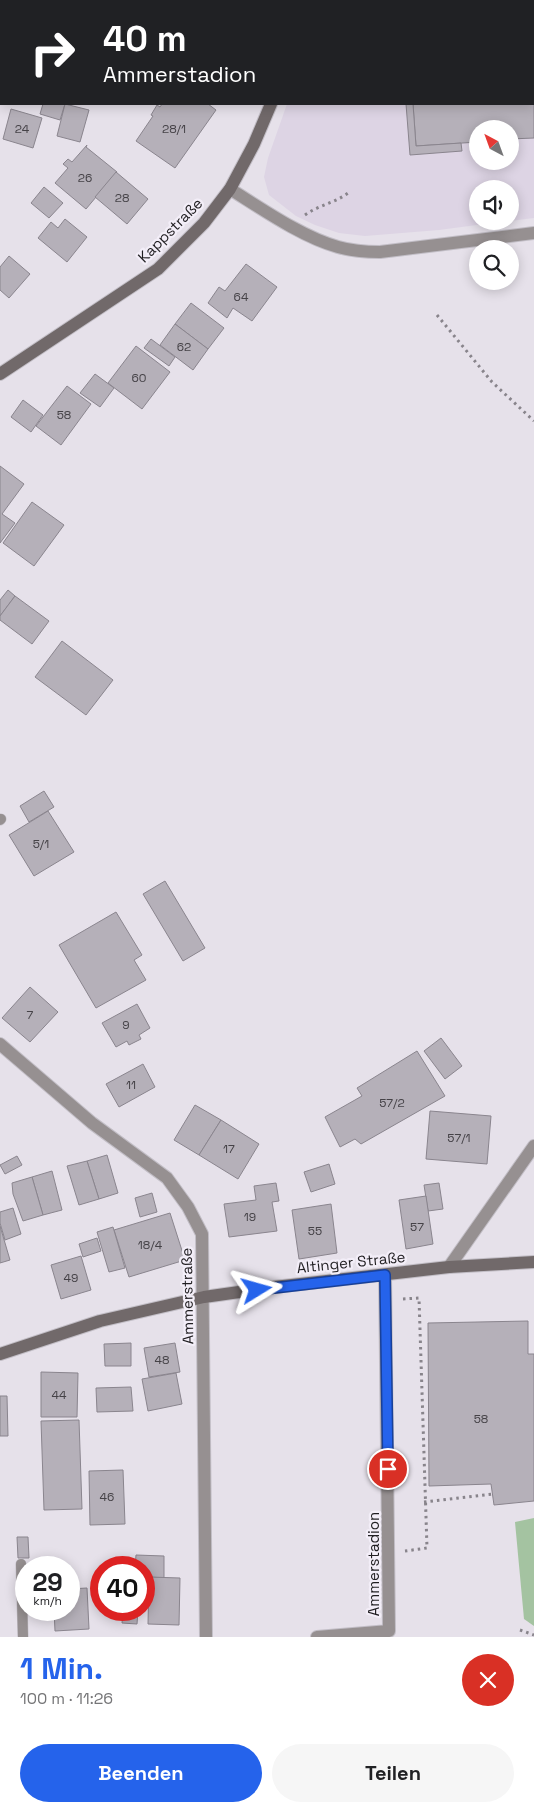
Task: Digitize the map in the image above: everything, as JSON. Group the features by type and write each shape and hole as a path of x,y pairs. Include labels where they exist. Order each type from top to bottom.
{"street":[{"name":"Kappstraße","path":"0,374 158,269 204,222 230,189 254,144 271,105"},
{"path":"230,189 290,225 337,247 380,252 534,233"},
{"name":"Ammerstraße","path":"0,1044 92,1123 167,1178 188,1207 202,1234 206,1637"},
{"path":"449,1267 534,1146"},
{"name":"Altinger Straße","path":"0,1354 100,1321 204,1297 449,1267 534,1262"},
{"name":"Ammerstadion","path":"317,1637 389,1631 385,1275"}],"lane":[{"path":"23,1621 23,1637"}],"path":[{"path":"290,225 308,212 336,202 348,193"},
{"path":"437,315 492,382 534,421"},
{"path":"386,1301 419,1298 424,1502 427,1548 389,1552"},
{"path":"424,1502 493,1494"},
{"path":"520,1630 534,1635"}],"shaded area":[{"path":"287,105 534,105 534,218 519,220 519,180 469,180 469,226 365,236 339,233 296,216 269,195 264,177 268,158"}],"green space":[{"path":"534,1518 534,1626 524,1619 515,1522"}],"building":[{"path":"43,105 65,105 60,120 40,114"},
{"path":"65,105 89,110 80,142 57,136"},
{"path":"157,105 160,107 161,105 209,105 216,110 175,168 136,141 153,116 151,115"},
{"path":"406,105 413,105 416,146 461,143 462,151 410,155"},
{"path":"413,105 534,105 534,138 519,139 519,120 469,120 469,143 416,146"},
{"path":"11,109 42,118 33,148 3,139"},
{"path":"87,145 86,147 117,172 86,209 55,183 68,168 63,164 68,159 72,162"},
{"path":"116,172 148,199 127,224 95,197"},
{"path":"44,187 63,203 49,218 31,203"},
{"path":"65,219 87,237 67,262 38,238 51,222 58,228"},
{"path":"9,256 30,274 9,298 0,290 0,267"},
{"path":"246,264 277,287 252,321 233,308 227,318 208,303 219,287 225,291"},
{"path":"191,303 224,328 208,349 175,324"},
{"path":"175,324 208,349 193,370 160,345"},
{"path":"151,339 175,357 169,366 144,348"},
{"path":"136,346 170,372 142,409 108,383"},
{"path":"95,374 114,388 100,407 80,393"},
{"path":"67,386 91,404 61,445 36,426"},
{"path":"23,400 43,415 31,432 11,417"},
{"path":"0,466 24,484 2,514 15,523 0,543"},
{"path":"32,502 64,525 34,566 3,543"},
{"path":"8,590 15,596 0,616 0,600"},
{"path":"15,596 49,621 32,644 0,620 0,616"},
{"path":"62,641 113,680 86,715 35,677"},
{"path":"44,791 54,807 29,822 20,806"},
{"path":"48,811 74,852 34,876 9,835"},
{"path":"165,881 205,948 183,961 143,894"},
{"path":"116,912 142,955 134,960 146,980 96,1008 59,945"},
{"path":"30,987 58,1012 30,1042 2,1018"},
{"path":"137,1004 150,1028 139,1035 141,1039 129,1045 127,1041 116,1047 102,1023"},
{"path":"441,1038 462,1066 445,1079 424,1051"},
{"path":"417,1051 445,1096 361,1144 355,1139 340,1147 325,1117 362,1096 357,1088"},
{"path":"143,1064 155,1087 119,1107 106,1084"},
{"path":"195,1105 221,1120 199,1155 174,1140"},
{"path":"430,1111 491,1116 487,1164 426,1159"},
{"path":"221,1120 259,1144 238,1179 199,1155"},
{"path":"107,1155 118,1193 99,1199 87,1161"},
{"path":"17,1156 22,1165 5,1174 0,1165"},
{"path":"87,1161 99,1199 79,1205 67,1166"},
{"path":"329,1164 335,1184 311,1192 304,1172"},
{"path":"52,1171 62,1210 43,1215 32,1177"},
{"path":"32,1177 43,1215 23,1221 13,1194 12,1183"},
{"path":"276,1183 279,1201 272,1202 277,1231 229,1237 224,1204 256,1200 254,1186"},
{"path":"439,1183 443,1209 428,1211 424,1185"},
{"path":"152,1193 157,1212 140,1217 135,1198"},
{"path":"426,1196 433,1244 406,1249 399,1200"},
{"path":"331,1204 337,1253 299,1259 292,1210"},
{"path":"13,1208 21,1234 5,1240 0,1223 0,1212"},
{"path":"170,1213 185,1260 129,1277 114,1230"},
{"path":"0,1226 10,1260 0,1263"},
{"path":"113,1227 125,1268 109,1272 97,1232"},
{"path":"97,1238 101,1251 83,1257 79,1244"},
{"path":"81,1256 91,1290 61,1299 51,1265"},
{"path":"528,1321 528,1354 534,1354 534,1501 494,1505 491,1484 429,1486 428,1323"},
{"path":"131,1343 131,1366 105,1366 104,1344"},
{"path":"175,1343 180,1372 149,1377 144,1348"},
{"path":"41,1372 78,1373 77,1417 41,1417"},
{"path":"176,1373 182,1404 148,1411 142,1379"},
{"path":"131,1387 133,1411 97,1412 96,1388"},
{"path":"0,1396 7,1396 8,1436 0,1436"},
{"path":"79,1420 82,1509 44,1510 41,1421"},
{"path":"123,1470 125,1524 90,1525 89,1471"},
{"path":"17,1537 28,1537 29,1556 18,1556"},
{"path":"136,1555 164,1556 164,1578 155,1577 155,1556"},
{"path":"155,1577 180,1578 179,1625 148,1624 148,1621 155,1621"},
{"path":"80,1588 87,1588 89,1629 55,1631 55,1621 80,1621"},
{"path":"122,1621 137,1621 137,1624 122,1623"}],"route":[{"path":"257,1290 385,1275 388,1469"}]}
